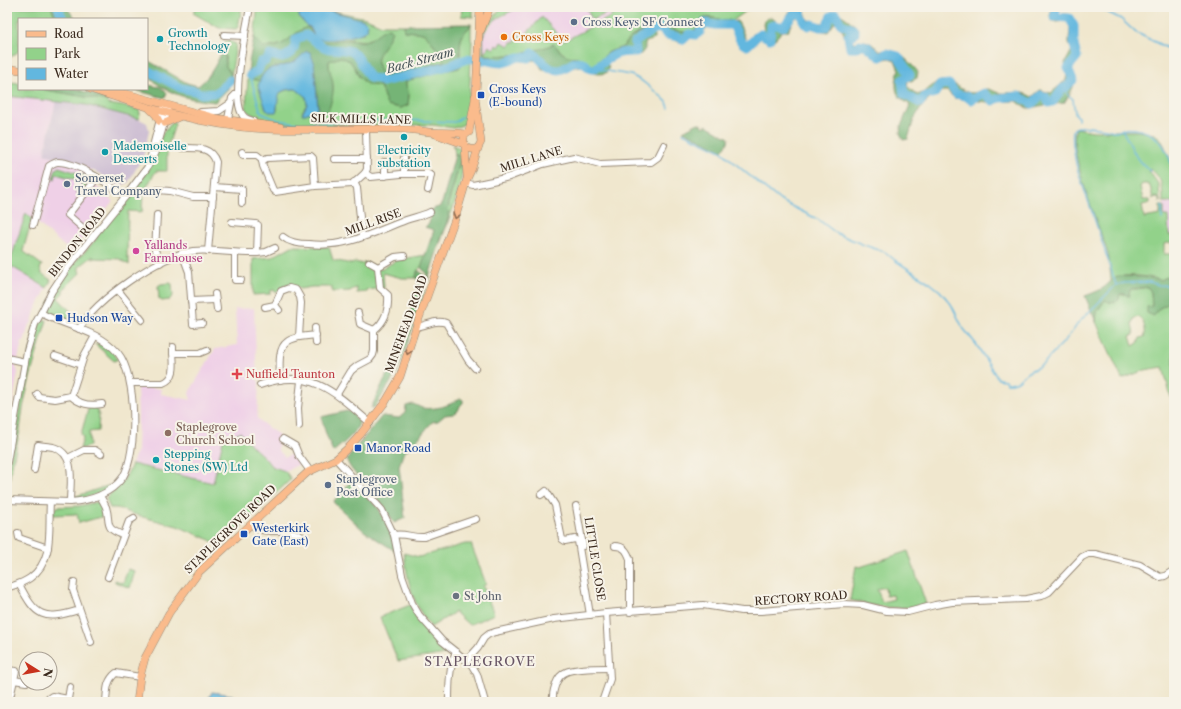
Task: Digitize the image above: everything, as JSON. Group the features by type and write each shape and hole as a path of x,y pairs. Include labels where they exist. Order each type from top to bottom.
{"main road":[{"path":"475,97 481,142 478,148 471,149 464,145 463,139 467,133 475,97 480,32 480,7 485,9 490,7"},
{"path":"480,32 490,7"},
{"path":"7,68 18,70"},
{"name":"SILK MILLS LANE","path":"93,90 149,108 187,110 231,123 270,124 292,129"},
{"name":"SILK MILLS LANE","path":"112,90 165,109 181,117 267,129 403,128 430,132 467,133"},
{"path":"149,108 162,122 181,117"},
{"path":"467,133 475,131 480,135"},
{"name":"SILK MILLS LANE","path":"430,132 464,145"},
{"name":"MINEHEAD ROAD","path":"464,145 466,181"},
{"name":"MINEHEAD ROAD","path":"336,459 349,447 370,423 386,401 400,377 478,148"},
{"name":"STAPLEGROVE ROAD","path":"137,702 140,677 145,658 169,613 188,584 208,562 252,524 292,486 310,471 336,459"}],"street":[{"path":"250,7 237,93 241,114 246,119 256,123"},
{"path":"224,35 245,36"},
{"path":"231,123 232,98 237,93"},
{"path":"187,110 207,112 219,111 231,103"},
{"path":"231,123 239,105"},
{"name":"BINDON ROAD","path":"7,462 25,362 31,338 41,313 59,279 140,178 151,159 152,150 165,109"},
{"path":"263,160 263,166 275,192 315,186 351,184 365,173 367,169 366,129"},
{"path":"182,148 198,144 208,150 215,159 216,167 208,251"},
{"name":"MILL LANE","path":"466,181 473,185 492,181 509,177 543,164 574,157 600,164 651,162 658,157 664,145"},
{"path":"242,152 243,155 257,155 263,160"},
{"path":"263,160 266,158 311,156 313,158 315,186"},
{"path":"404,158 404,174"},
{"path":"334,159 367,159"},
{"path":"33,225 49,166 58,162 95,176 125,197"},
{"path":"385,162 385,176"},
{"path":"428,190 434,168"},
{"path":"365,173 371,177 404,174 432,175"},
{"path":"84,229 68,215 93,183 95,176"},
{"path":"354,182 357,188 362,237"},
{"path":"214,187 242,186 242,203"},
{"path":"158,190 170,188 193,197 212,197"},
{"name":"MILL RISE","path":"283,237 288,241 320,245 336,244 351,241 427,213 426,221"},
{"path":"158,220 155,250 160,263"},
{"path":"235,221 258,225 257,253"},
{"path":"79,329 103,302 118,290 143,272 182,253 194,251 257,253 266,252 275,248"},
{"path":"182,253 189,272 193,324 202,323"},
{"path":"234,253 235,280"},
{"path":"378,267 394,254 404,256"},
{"path":"369,262 378,267"},
{"path":"374,330 384,319 388,302 388,295 380,288 378,267"},
{"path":"265,307 277,307 281,291 285,289 294,289 299,294 301,303 299,337"},
{"path":"118,290 142,320"},
{"path":"191,301 215,297 217,309"},
{"path":"7,500 70,502 84,501 100,496 111,489 119,481 126,470 130,458 133,416 130,383 125,364 121,357 105,341 41,313"},
{"path":"358,313 358,326 374,330"},
{"path":"416,327 433,322 441,321 446,323 468,360 475,368"},
{"path":"316,328 316,343"},
{"path":"338,394 351,371 370,359 373,355 374,330"},
{"path":"280,380 281,355 283,346 286,342 299,337 316,335"},
{"path":"71,396 86,351 95,336"},
{"path":"130,383 166,382 174,372 173,350 200,356 207,350"},
{"path":"55,356 81,365"},
{"path":"7,358 25,362"},
{"path":"260,386 280,380 319,384 338,394 370,423"},
{"path":"298,426 301,413 301,381"},
{"path":"38,397 55,399 71,396 80,402 99,406"},
{"path":"283,439 295,446 299,456 310,471"},
{"path":"34,470 34,444 61,450 68,458 70,464 70,502"},
{"path":"68,458 84,450 95,450 101,454"},
{"path":"336,459 375,500 382,510 394,535 402,574 412,603 419,615 442,641 471,664 477,674 484,702"},
{"path":"541,495 546,491 555,505 562,539 565,541 575,539 578,541 592,615"},
{"path":"100,496 106,508 110,528 123,535"},
{"path":"7,588 26,581 42,566 50,540 50,502"},
{"name":"LITTLE CLOSE","path":"576,506 592,615"},
{"path":"108,577 129,521 134,518"},
{"path":"394,535 400,534 419,538 476,519"},
{"path":"252,524 255,528 261,530 290,532 303,537"},
{"path":"17,538 48,548"},
{"path":"615,546 624,548 628,552 630,559 630,612"},
{"name":"RECTORY ROAD","path":"467,660 478,648 484,638 489,634 554,619 703,605 742,611 761,611 854,604 887,611 908,612 952,602 1016,600 1041,596 1049,592 1078,561 1088,554 1095,554 1140,565 1160,577 1174,570"},
{"path":"74,582 73,590 91,642"},
{"path":"19,584 31,606 42,614 56,616 79,610"},
{"path":"602,702 609,683 606,613"},
{"path":"449,702 451,669 456,652"},
{"path":"546,697 553,699 560,671 609,668"},
{"path":"7,670 16,671 10,702"},
{"path":"106,702 107,685 112,676 116,673 140,677"},
{"path":"14,680 18,681"},
{"path":"48,702 49,698 51,697 68,699 70,687"}],"shaded area":[{"path":"520,7 586,7 592,20 610,12 612,16 564,41 484,55 484,34 495,20"},
{"path":"7,96 56,101 44,154 73,161 91,169 90,181 113,201 71,252 26,213 9,265 47,288 35,311 31,324 29,324 24,342 22,342 16,367 18,372 7,433"},
{"path":"56,101 86,105 139,119 147,123 149,130 145,151 128,183 117,185 100,174 73,161 44,154"},
{"path":"1174,202 1174,235 1169,235 1168,216 1164,216 1164,203"},
{"path":"254,308 257,380 259,382 257,418 279,435 278,450 285,457 295,453 300,464 285,471 271,466 240,432 223,440 213,483 132,464 137,450 137,388 146,387 161,389 161,394 191,400 189,393 215,349 237,345 235,309"}],"green space":[{"path":"11,7 51,7 54,13 54,18 18,18 18,52 7,60"},
{"path":"51,7 66,7 75,18 54,18 54,13"},
{"path":"196,7 242,7 238,27 236,29 219,28 193,13"},
{"path":"255,7 304,7 299,17 307,26 310,27 315,37 364,33 366,23 364,20 313,7 323,7 366,18 382,25 404,25 404,31 418,32 426,35 445,62 398,73 382,75 378,64 379,54 391,35 384,29 378,35 365,41 348,39 332,43 318,42 313,37 312,32 301,30 284,43 263,47 254,38 257,13"},
{"path":"462,7 473,7 473,17 461,16"},
{"path":"520,7 489,25 484,35 484,54 489,46 494,49 496,45 499,47 502,42 509,46 512,42 515,42 517,36 525,35 542,17 564,41 612,16 610,12 592,20 586,7 752,7 731,22 713,18 702,19 699,26 690,32 677,31 660,23 657,24 634,35 625,43 623,47 609,52 594,65 590,66 564,54 554,44 518,54 501,56 482,55 484,31 488,21 492,20 500,9"},
{"path":"1052,7 1059,7 1057,11 1059,14 1066,14 1071,16 1073,19 1075,23 1076,45 1080,54 1071,66 1074,77 1074,85 1064,103 1027,108 1016,101 987,102 954,98 947,91 942,91 933,96 923,105 914,119 908,139 903,140 900,133 901,126 910,105 897,93 896,81 899,70 895,60 889,58 876,58 867,49 863,48 848,50 843,31 835,22 828,32 806,27 802,23 798,14 793,20 788,31 781,31 773,41 760,38 755,44 746,47 739,44 731,27 712,27 708,25 700,35 681,43 667,36 661,31 657,31 654,39 646,42 645,49 641,54 619,56 606,64 609,67 606,73 601,74 594,73 580,67 573,67 564,71 542,69 537,60 522,61 517,59 501,64 484,64 484,55 502,56 519,54 554,44 567,56 578,57 591,66 609,52 623,47 631,37 657,24 660,23 677,31 690,32 699,26 702,19 707,18 725,21 730,20 732,22 737,21 746,42 749,42 752,40 753,34 764,30 763,24 766,19 771,17 778,23 783,23 790,11 804,9 808,20 816,23 825,23 827,15 833,11 836,12 850,21 858,29 853,42 857,43 864,41 881,51 892,51 902,56 918,72 917,78 911,81 908,80 907,86 917,95 938,82 945,81 953,83 964,91 972,93 990,89 999,93 1023,93 1032,97 1040,90 1051,93 1066,80 1067,73 1065,63 1072,50 1069,42 1070,28 1067,21 1056,22 1051,20 1050,16"},
{"path":"471,24 472,41 468,119 465,124 454,128 433,125 406,125 405,122 402,122 402,125 319,126 317,125 317,120 314,120 313,126 288,124 261,118 247,111 248,78 260,81 258,86 277,111 277,101 280,94 285,90 296,89 306,97 307,104 302,112 305,114 317,109 318,107 323,112 330,99 333,89 329,61 341,57 350,61 359,77 368,85 380,86 387,105 401,108 408,105 409,95 406,81 459,68 462,65 460,42"},
{"path":"471,24 464,33 460,42 462,65 459,68 406,81 409,95 408,105 401,108 387,105 380,86 368,85 359,77 350,61 341,57 329,61 333,89 332,100 327,114 318,107 314,62 306,51 302,57 292,64 268,70 260,81 248,78 249,62 254,37 263,47 277,46 307,27 318,42 345,40 363,41 368,40 389,28 392,31 390,37 380,52 377,62 378,68 382,75 398,73 444,62 426,35 418,32 404,31 404,25"},
{"path":"229,41 236,44 231,77 231,73 226,67 225,55 221,54 225,42"},
{"path":"221,54 225,55 226,67 231,73 228,89 215,102 195,99 171,92 148,77 148,61 187,83 198,86 209,76"},
{"path":"7,78 10,82 18,83 18,90 47,90 108,101 107,104 139,110 140,113 139,119 86,105 7,96"},
{"path":"148,85 160,87 167,93 165,98 135,90 148,90"},
{"path":"47,90 79,90 108,99 108,101"},
{"path":"173,122 175,124 167,149 167,171 156,171 143,193 142,212 128,211 127,258 129,258 129,265 120,259 93,258 93,256 79,267 80,273 63,290 63,293 58,298 78,319 83,315 84,317 76,322 72,322 49,314 48,304 67,272 97,238 96,235 139,183 165,129 167,130"},
{"path":"698,123 705,127 706,125 729,138 727,145 722,150 683,131"},
{"path":"1076,128 1093,131 1138,131 1154,134 1160,138 1174,168 1174,202 1163,202 1161,183 1157,175 1149,169 1159,185 1160,202 1158,198 1155,197 1153,199 1150,186 1147,184 1142,184 1140,187 1143,200 1150,200 1150,203 1142,205 1144,218 1160,215 1160,206 1164,206 1164,216 1168,216 1169,235 1174,235 1174,242 1164,244 1164,254 1174,254 1174,277 1167,277 1161,280 1143,276 1123,276 1111,279 1108,254 1080,172 1074,139"},
{"path":"452,145 460,150 463,158 462,169 457,196 440,243 448,218 449,201 460,162 458,155 455,155"},
{"path":"455,155 458,155 460,162 449,201 448,218 427,282 427,273 421,267 434,230 425,227 429,224 432,209 439,207 442,203"},
{"path":"59,167 90,178 90,181 80,195 76,193 77,187 81,187 82,181 56,174 55,179 53,178 56,169"},
{"path":"26,213 32,219 23,251 42,265 40,269 42,271 41,273 51,280 47,288 9,265"},
{"path":"292,246 329,247 333,260 352,264 355,262 363,264 364,262 377,269 382,269 397,260 426,255 421,267 417,271 416,278 402,278 383,273 384,288 368,290 367,292 357,293 357,288 350,291 332,292 332,287 312,287 300,289 293,285 287,285 276,293 274,290 270,291 270,294 253,295 253,259 272,257"},
{"path":"418,270 424,275 425,288 402,361 396,374 375,407 371,408 398,354 419,282 416,278"},
{"path":"1118,276 1145,277 1161,280 1167,277 1174,277 1174,296 1169,303 1158,309 1154,316 1147,313 1147,307 1152,306 1151,292 1148,287 1131,289 1129,292 1130,296 1120,294 1119,299 1116,302 1111,303 1105,300 1097,312 1096,322 1085,296 1103,288"},
{"path":"161,284 172,284 173,296 169,300 162,301 159,299 158,286"},
{"path":"1148,287 1151,292 1152,306 1158,309 1169,303 1174,296 1174,410 1163,367 1145,370 1122,379 1096,322 1097,312 1105,300 1119,299 1120,294 1126,294 1131,289","holes":["1139,317 1142,321 1145,335 1133,346 1130,336 1134,335 1132,323 1134,318"]},
{"path":"44,320 47,320 23,408 20,431 10,475 9,496 7,493 7,475 28,359 37,326"},
{"path":"95,344 105,346 118,359 114,361"},
{"path":"460,398 463,400 463,403 458,411 453,414 445,415 438,421 432,422 403,454 399,466 405,518 394,523 378,499 351,468 347,461 350,455 382,416 399,418 405,413 406,406 413,404 422,408 437,408 452,403"},
{"path":"89,406 95,407 99,415 98,431 89,432 90,446 80,449 83,438 81,434"},
{"path":"347,411 351,412 359,421 358,425 353,434 333,452 321,417"},
{"path":"240,432 271,466 285,471 291,479 220,546 208,539 177,526 139,516 117,508 110,508 106,499 122,482 132,464 213,483 223,440"},
{"path":"352,480 379,509 391,533 395,551 364,531 333,502"},
{"path":"110,485 95,495 77,499 74,497"},
{"path":"97,502 102,508 103,516 101,517 79,523 77,514 53,515 53,511 57,507 79,506"},
{"path":"465,544 471,544 486,584 483,586 494,614 469,625 455,612 431,627 419,610 415,601 409,583 404,553 419,557"},
{"path":"908,551 926,604 897,608 869,605 850,600 856,566 860,567","holes":["885,587 886,596 893,595 894,599 882,602 877,589"]},
{"path":"128,569 135,571 130,588 115,582 115,580 123,583"},
{"path":"410,605 415,614 448,650 447,654 398,661 380,617"}],"water":[{"path":"304,7 320,8 364,20 368,24 367,30 342,38 326,40 316,38 310,27 307,26 299,17 299,11"},
{"path":"306,51 310,52 314,62 318,109 302,114 307,104 306,97 296,89 289,89 284,90 279,95 276,112 269,112 266,109 258,86 262,75 270,68 289,64 295,61"},
{"path":"212,692 232,695 242,702 207,702"}],"waterway":[{"name":"Back Stream","path":"58,7 63,18"},
{"name":"Back Stream","path":"250,75 258,71 261,62 266,61 270,55 282,58 291,53 294,50 296,39 306,35 326,48 345,50 354,53 359,58 370,78 379,79 383,82 448,66 468,59 502,63 520,57 528,58 533,53 552,69 557,70 565,68 577,61 591,69 595,69 614,55 623,52 636,52 635,42 657,28 660,28 667,35 679,37 683,40 689,34 696,35 700,32 702,25 705,23 715,25 732,25 741,42 747,46 761,34 770,39 771,26 776,25 783,27 796,11 801,12 802,18 806,25 808,26 812,24 820,27 826,27 831,16 836,14 841,24 853,29 855,32 853,36 848,36 850,48 857,48 860,44 867,46 880,57 887,53 898,56 910,75 902,80 904,94 920,103 925,96 935,93 940,85 949,84 956,94 966,96 971,100 984,93 993,101 996,99 1019,96 1032,104 1041,95 1045,96 1049,103 1053,102 1063,88 1065,88 1073,80 1068,68 1077,57 1074,45 1074,26 1069,18 1054,17 1057,7"},
{"path":"1100,7 1121,19 1135,32 1171,50 1174,49"},
{"name":"Back Stream","path":"311,38 316,36"},
{"path":"595,69 631,75 642,81 662,97 667,102 669,108"},
{"name":"Back Stream","path":"148,71 181,88 202,94 216,93 230,80"},
{"path":"250,75 261,113 278,120 302,124 402,120 455,122 468,113"},
{"path":"1064,88 1068,95 1073,99 1075,113 1078,120"},
{"path":"1116,285 1078,171 1073,143 1074,129 1087,127 1101,128 1116,132 1131,129 1148,133 1154,136 1163,145 1174,171"},
{"path":"1122,129 1137,158 1150,171"},
{"path":"683,133 721,151 781,201 819,220 836,233 885,252 930,283 940,291 951,304 962,326"},
{"path":"1162,206 1162,219"},
{"path":"963,328 976,344 998,379 1005,380 1007,383 1015,382 1028,372 1041,366 1069,337 1078,323 1116,285 1124,283 1150,282 1159,285 1174,286"}],"place":[{"name":"Cross Keys SF Connect","path":"574,22"},
{"name":"Cross Keys","path":"504,37"},
{"name":"Growth Technology","path":"160,39"},
{"name":"Cross Keys (E-bound)","path":"481,95"},
{"name":"Electricity substation","path":"404,137"},
{"name":"Mademoiselle Desserts","path":"105,152"},
{"name":"Somerset Travel Company","path":"67,184"},
{"name":"Yallands Farmhouse","path":"136,251"},
{"name":"Hudson Way","path":"59,318"},
{"name":"Nuffield Taunton","path":"237,374"},
{"name":"Staplegrove Church School","path":"168,433"},
{"name":"Manor Road","path":"358,448"},
{"name":"Stepping Stones (SW) Ltd","path":"156,460"},
{"name":"Staplegrove Post Office","path":"328,485"},
{"name":"Westerkirk Gate (East)","path":"244,534"},
{"name":"St John","path":"456,596"}],"district":[{"name":"STAPLEGROVE","path":"480,661"}]}
